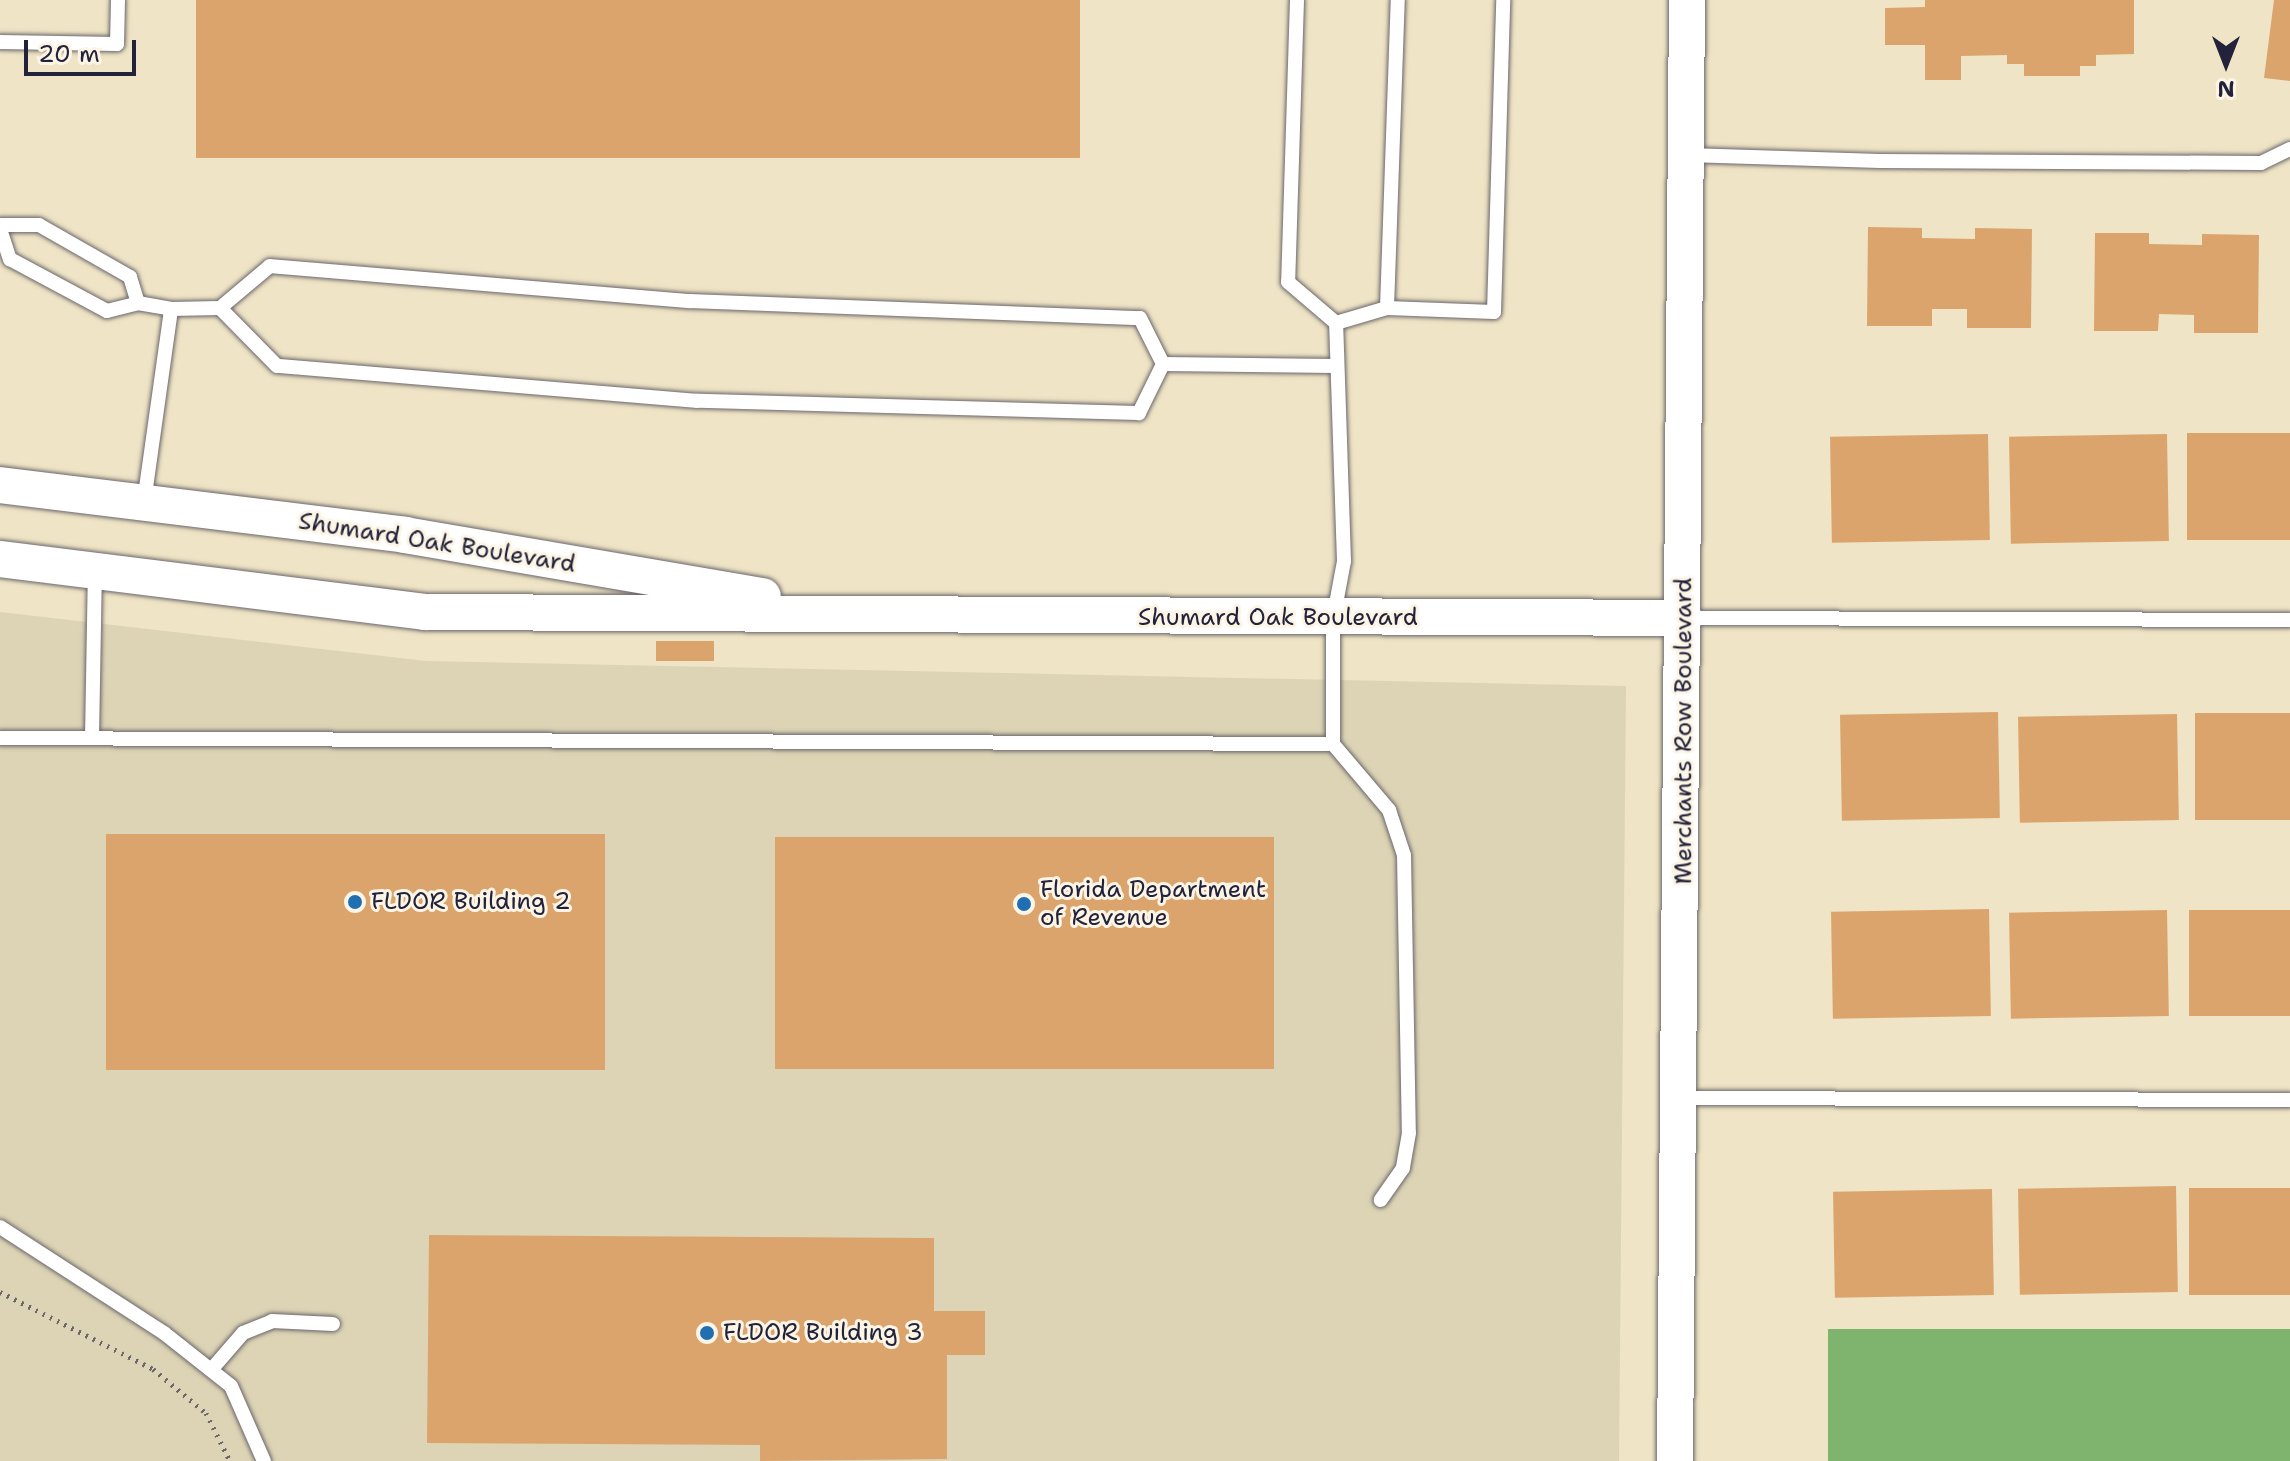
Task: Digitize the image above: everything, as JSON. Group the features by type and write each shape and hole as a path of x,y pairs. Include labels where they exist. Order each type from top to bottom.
{"street":[{"name":"Merchants Row Boulevard","path":"1675,1461 1681,1098 1687,0"},
{"name":"Shumard Oak Boulevard","path":"0,485 405,535 871,614"},
{"name":"Shumard Oak Boulevard","path":"0,559 425,612 1333,620 1684,618"}],"lane":[{"path":"0,42 117,44 118,0"},
{"path":"1297,0 1288,282 1336,323"},
{"path":"1387,308 1398,0"},
{"path":"1336,323 1387,308 1494,312 1503,0"},
{"path":"1687,155 1880,161 2261,163 2290,149"},
{"path":"138,303 130,277 39,225 0,227 10,259 107,311 138,303 171,309 220,308 270,266 690,301 1140,318 1163,364"},
{"path":"220,308 277,366 697,401 1139,413 1163,364"},
{"path":"144,503 171,309"},
{"path":"1336,323 1335,366 1344,561 1333,620 1333,744 1389,810 1404,855 1409,1133 1403,1168 1381,1200"},
{"path":"1163,364 1335,366"},
{"path":"92,738 95,573"},
{"path":"1684,618 2290,620"},
{"path":"0,738 1333,744"},
{"path":"1681,1098 2290,1100"},
{"path":"0,1227 164,1333 231,1386 264,1461"},
{"path":"211,1370 243,1333 272,1321 333,1324"}],"path":[{"path":"0,1292 153,1369 206,1413 230,1461"}],"shaded area":[{"path":"0,612 426,661 1626,686 1619,1461 0,1461"}],"green space":[{"path":"1828,1329 2290,1329 2290,1461 1828,1461"}],"building":[{"path":"196,0 1080,0 1080,158 196,158"},
{"path":"1925,0 2134,0 2134,54 2096,55 2096,66 2080,66 2080,76 2024,76 2024,64 2007,64 2007,55 1961,56 1961,80 1925,80 1925,45 1885,45 1885,8 1925,7"},
{"path":"2274,0 2290,0 2290,81 2264,78"},
{"path":"1868,227 1922,228 1922,238 1975,239 1975,228 2032,229 2031,328 1967,328 1967,309 1932,309 1932,326 1867,326"},
{"path":"2095,233 2149,233 2149,244 2202,245 2202,234 2259,235 2258,333 2194,333 2194,315 2159,314 2158,331 2094,331"},
{"path":"2187,433 2290,433 2290,540 2187,540"},
{"path":"1988,434 1990,540 1832,543 1830,437"},
{"path":"2167,434 2169,541 2011,544 2009,437"},
{"path":"656,641 714,641 714,661 656,661"},
{"path":"1998,712 2000,818 1842,821 1840,715"},
{"path":"2195,713 2290,713 2290,820 2195,820"},
{"path":"2177,714 2179,820 2020,823 2018,717"},
{"name":"FLDOR Building 2","path":"106,834 605,834 605,1070 106,1070"},
{"name":"Florida Department of Revenue","path":"775,837 1274,837 1274,1069 775,1069"},
{"path":"1989,909 1991,1016 1833,1019 1831,912"},
{"path":"2167,910 2169,1016 2011,1019 2009,913"},
{"path":"2189,910 2290,910 2290,1016 2189,1016"},
{"path":"2176,1186 2178,1292 2020,1295 2018,1189"},
{"path":"2189,1188 2290,1188 2290,1295 2189,1295"},
{"path":"1992,1189 1994,1295 1835,1298 1833,1192"},
{"name":"FLDOR Building 3","path":"429,1235 934,1238 934,1311 985,1311 985,1355 947,1355 947,1459 760,1461 760,1445 427,1443"}],"place":[{"name":"FLDOR Building 2","path":"355,902"},
{"name":"Florida Department of Revenue","path":"1024,904"},
{"name":"FLDOR Building 3","path":"707,1333"}]}
